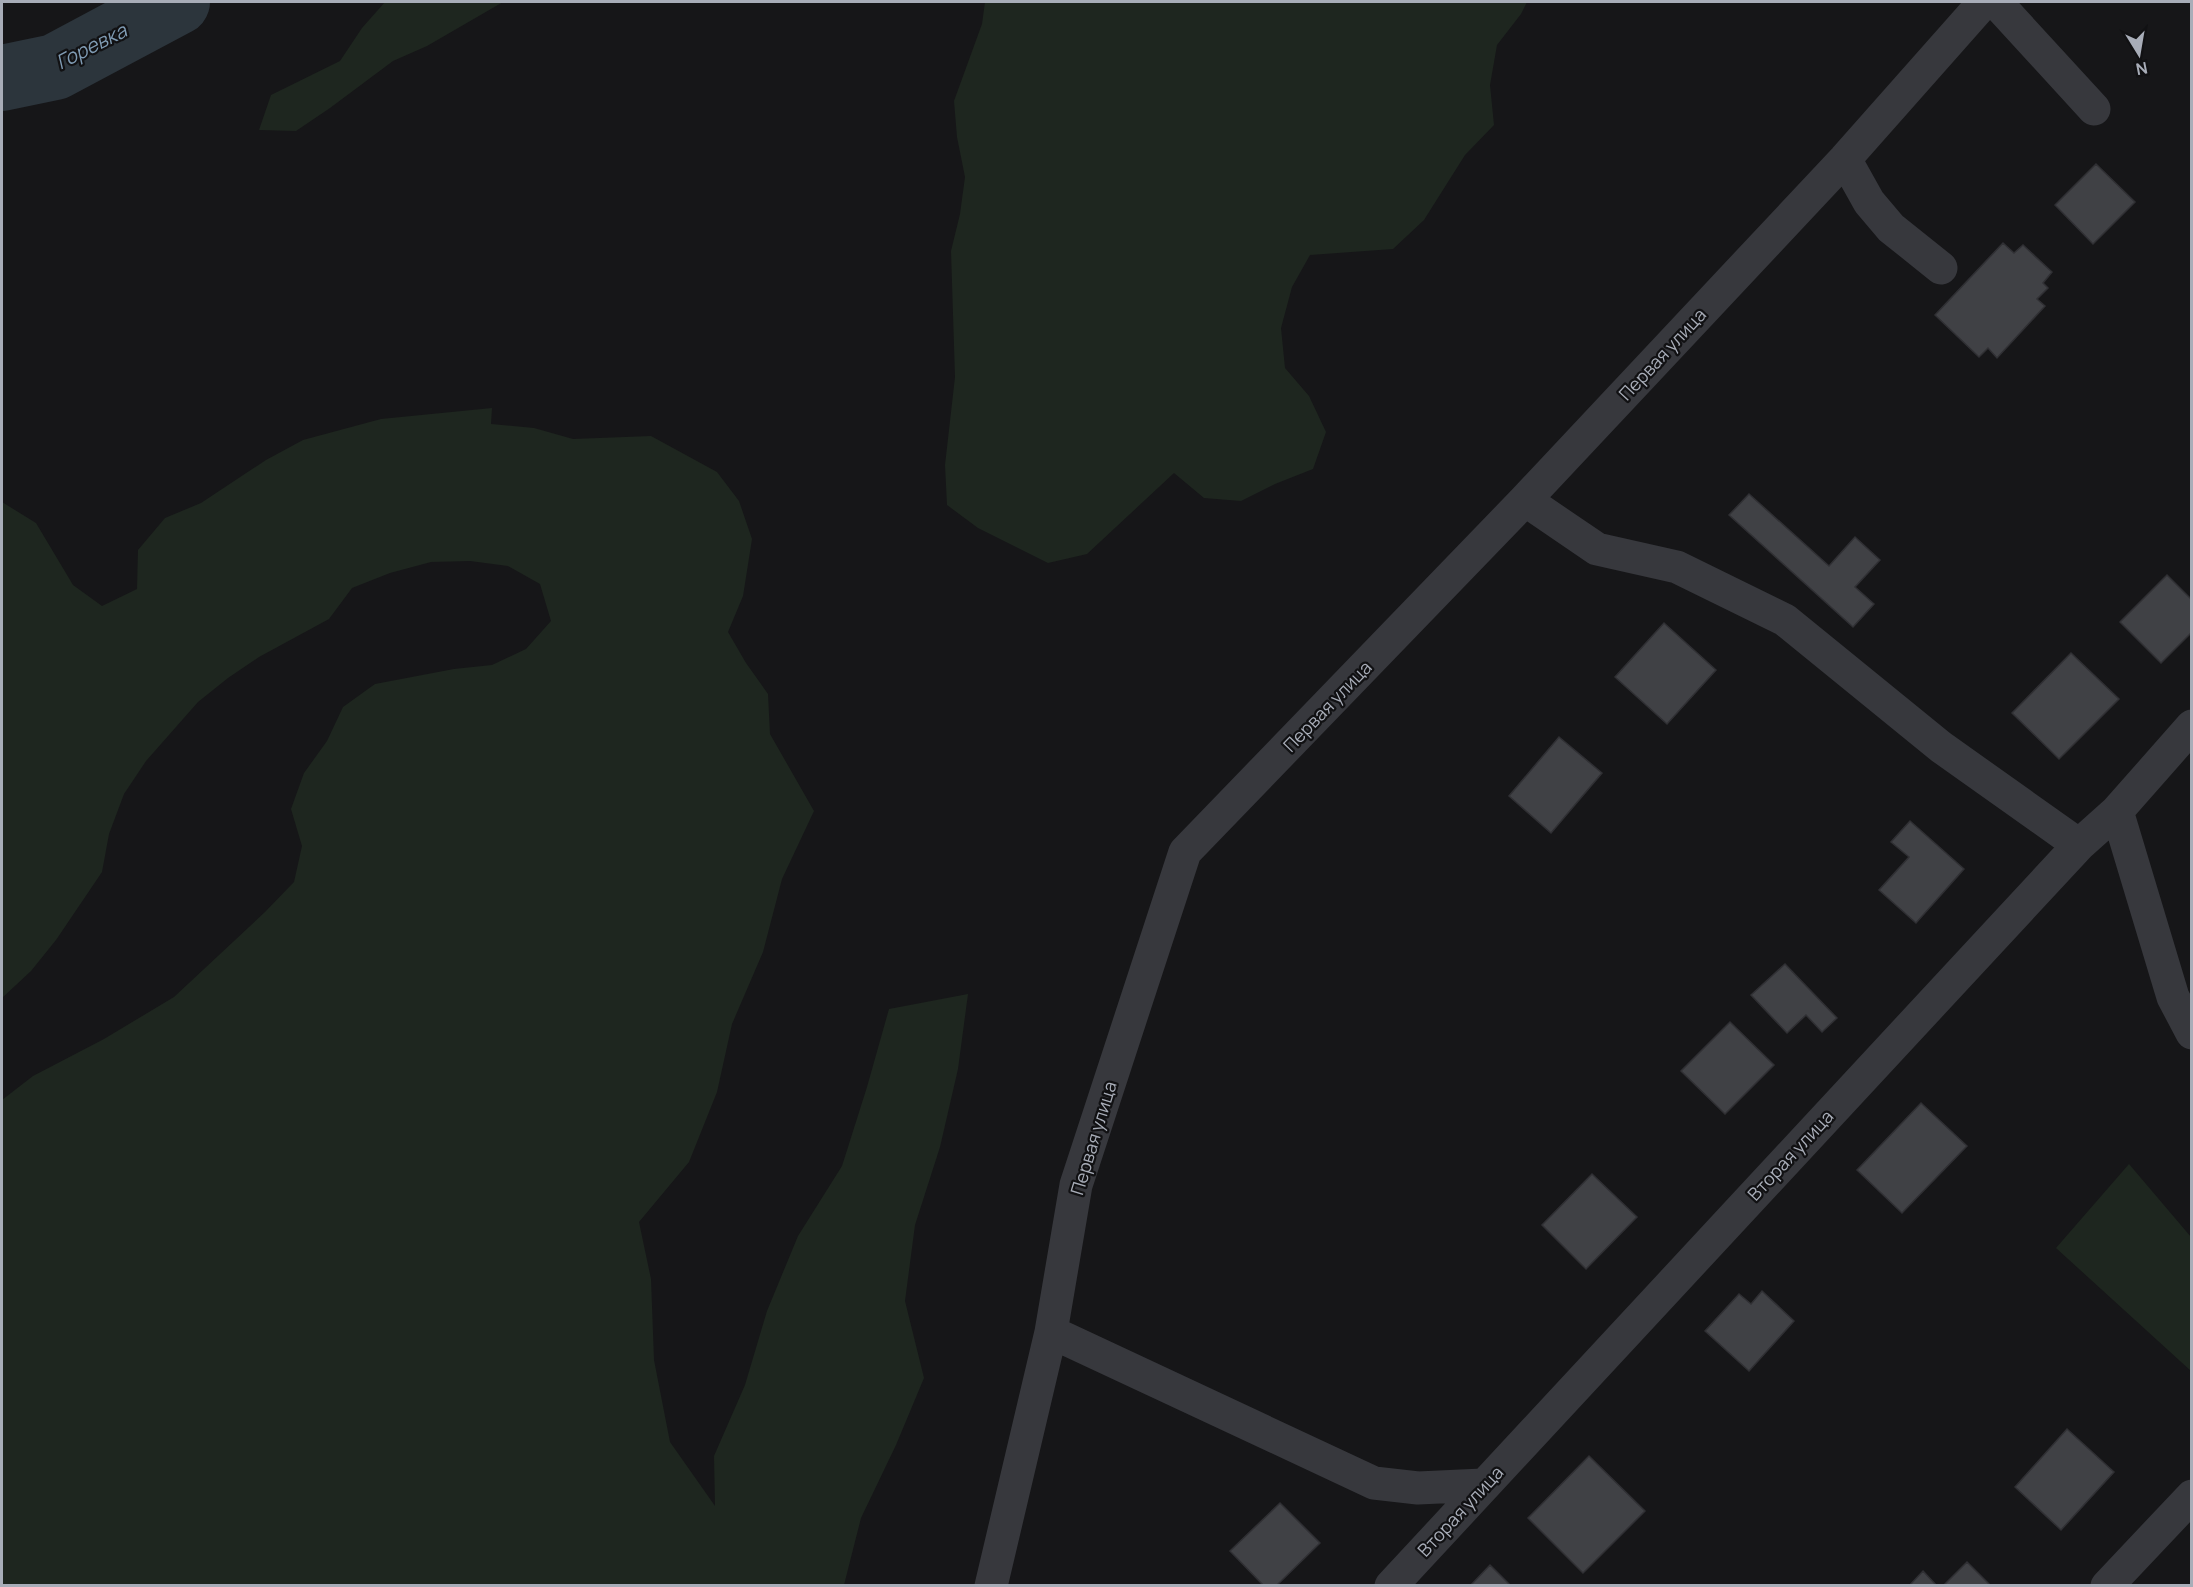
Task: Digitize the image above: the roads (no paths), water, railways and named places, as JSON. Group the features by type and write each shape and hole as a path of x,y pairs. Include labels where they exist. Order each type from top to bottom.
{"street":[{"name":"Первая улица","path":"991,1586 1051,1332 1076,1185 1185,852 1525,500 1845,159 1984,2"},
{"path":"1996,2 2094,109"},
{"path":"1845,159 1869,202 1891,228 1941,268"},
{"path":"1525,500 1597,549 1677,567 1785,620 1941,747 2079,845"},
{"name":"Вторая улица","path":"1391,1586 2079,845 2117,811 2192,726"},
{"path":"2117,811 2173,997 2192,1033"},
{"path":"1051,1332 1374,1482 1418,1488 1483,1485"},
{"path":"2107,1586 2192,1496"}],"waterway":[{"name":"Горевка","path":"2,78 55,67 177,2"}]}
